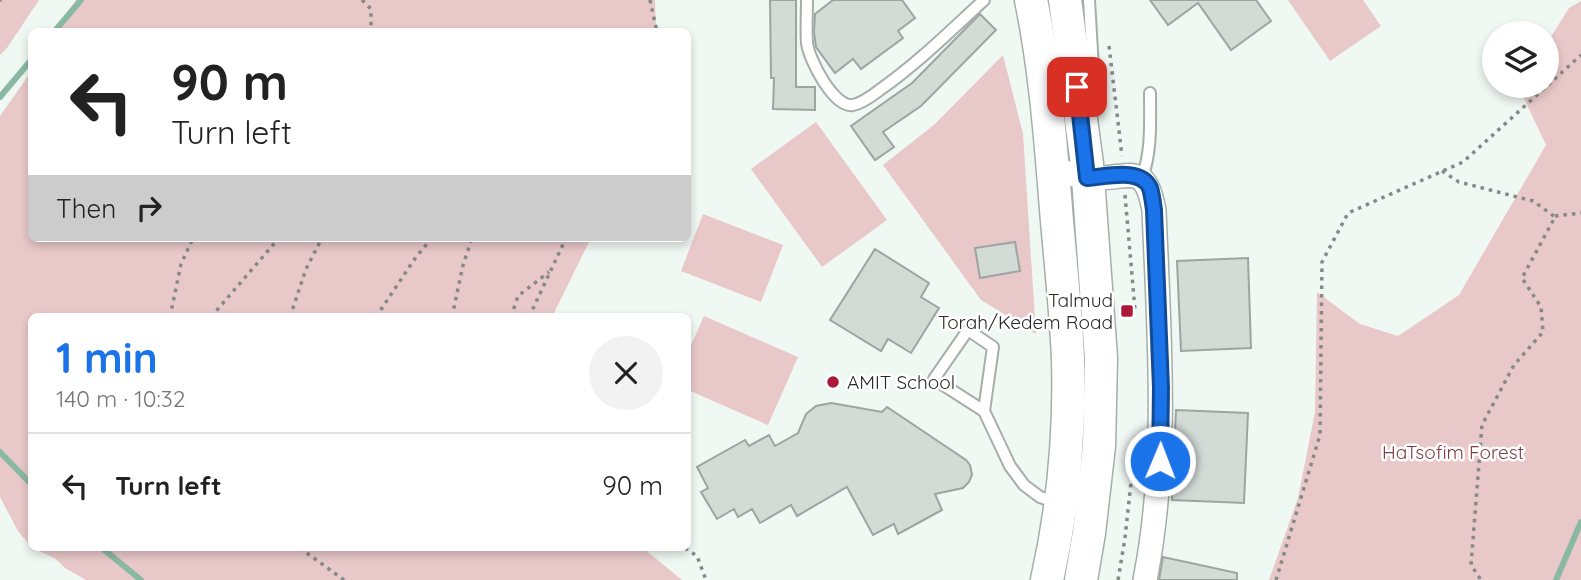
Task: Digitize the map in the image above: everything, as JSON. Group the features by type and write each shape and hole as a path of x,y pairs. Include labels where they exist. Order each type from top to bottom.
{"main road":[{"path":"1031,0 1040,52 1053,168 1068,359 1067,418 1059,503 1046,580"},
{"path":"1065,0 1087,178 1101,358 1101,406 1093,506 1081,580"}],"street":[{"path":"1053,168 1087,178 1132,177 1149,186 1154,210 1161,388 1160,461 1154,535 1145,580"}],"lane":[{"path":"807,0 807,44 811,58 834,96 851,106 906,71 984,0"},
{"path":"1082,129 1093,68 1089,0"},
{"path":"1132,177 1148,160 1151,136 1150,93"},
{"path":"984,411 993,347 968,330 934,379 984,411 1010,466 1024,485 1040,497 1059,503"}],"path":[{"path":"362,0 371,9 371,28"},
{"path":"650,0 656,28"},
{"path":"1109,42 1132,177 1135,317"},
{"path":"1276,580 1320,435 1322,262 1348,213 1462,162 1581,55"},
{"path":"1442,171 1459,181 1533,201 1555,216 1581,213"},
{"path":"1482,580 1471,565 1482,425 1514,365 1543,332 1541,307 1522,278 1555,216"},
{"path":"171,313 181,264 191,242"},
{"path":"214,313 276,242"},
{"path":"291,313 306,269 320,242"},
{"path":"379,313 429,242"},
{"path":"453,313 471,242"},
{"path":"531,313 564,242"},
{"path":"512,313 518,296 551,271"},
{"path":"1118,580 1136,435"},
{"path":"304,551 344,580"},
{"path":"690,551 697,556 706,580"}],"green space":[{"path":"0,0 39,0 0,55"},
{"path":"76,0 655,0 656,28 58,28"},
{"path":"1288,0 1363,0 1381,26 1330,61"},
{"name":"HaTsofim Forest","path":"1581,1 1581,580 1269,580 1298,498 1315,412 1317,292 1360,324 1398,336 1459,295 1546,145 1524,98 1559,98 1559,24 1569,8"},
{"path":"1003,55 1023,134 1036,334 981,300 883,165 935,124"},
{"path":"28,76 28,242 589,242 554,313 28,313 28,543 18,531 0,497 0,116"},
{"path":"816,122 887,220 822,267 751,169"},
{"path":"703,214 783,245 761,302 681,271"},
{"path":"704,316 798,357 768,425 691,391 691,345"},
{"path":"39,551 647,551 682,580 86,580 65,568 56,559"}],"building":[{"path":"770,0 796,0 796,87 815,87 815,110 773,109"},
{"path":"833,0 902,0 915,18 898,31 903,38 861,69 853,59 835,73 816,47 814,32 815,14"},
{"path":"1150,0 1256,0 1271,21 1231,50 1198,3 1168,25"},
{"path":"980,14 996,30 921,106 883,132 894,147 875,160 851,126 912,83"},
{"path":"1015,242 1020,271 980,278 975,248"},
{"path":"875,249 929,283 921,297 939,308 911,353 888,339 881,351 830,320"},
{"path":"1248,258 1251,348 1181,351 1177,261"},
{"path":"831,403 882,412 887,407 966,460 972,475 969,482 963,488 935,494 942,510 898,534 894,524 873,535 847,487 797,516 791,505 760,523 752,509 738,517 734,509 717,519 701,492 708,488 697,467 745,440 749,446 769,435 775,446 798,433 806,414 816,406"},
{"path":"1176,410 1248,413 1244,503 1172,500"},
{"path":"1163,557 1237,573 1237,580 1159,580"}],"waterway":[{"path":"57,28 81,0"},
{"path":"0,97 28,64"},
{"path":"0,452 28,481"},
{"path":"1556,580 1581,522"},
{"path":"106,551 141,580"}],"place":[{"name":"Talmud Torah/Kedem Road","path":"1127,311"},
{"name":"AMIT School","path":"833,382"}],"route":[{"path":"1077,87 1087,178 1132,175 1142,178 1149,186 1154,210 1161,388 1160,461"}]}
